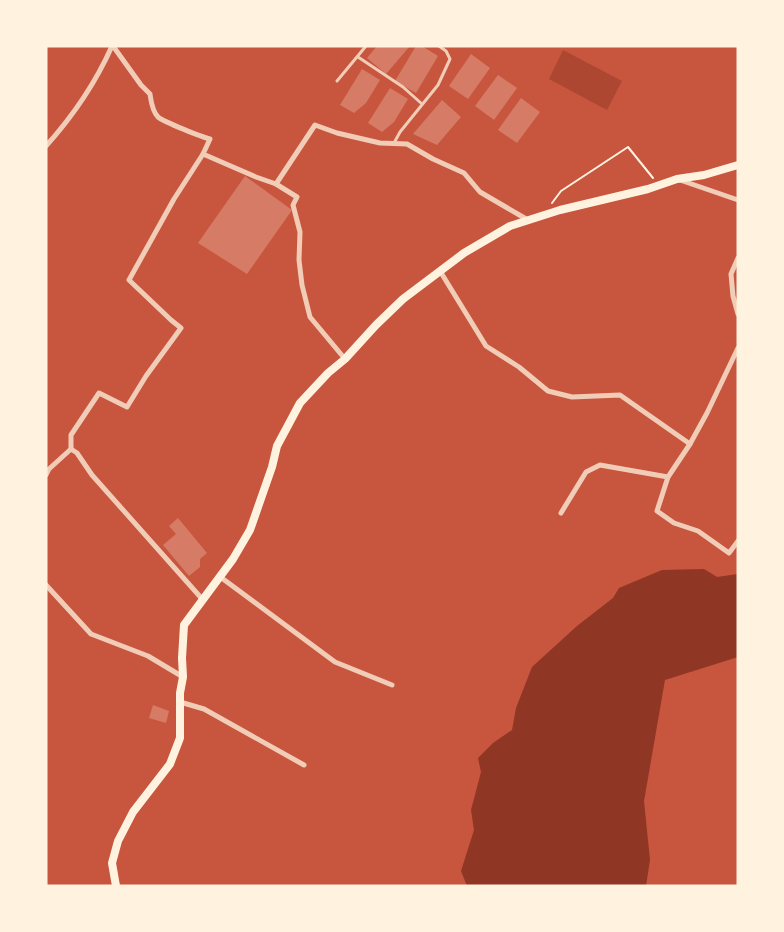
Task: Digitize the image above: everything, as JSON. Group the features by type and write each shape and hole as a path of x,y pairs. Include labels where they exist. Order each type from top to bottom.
{"main road":[{"path":"116,886 112,863 118,841 133,812 170,764 180,738 184,625 233,559 250,530 272,467 277,446 300,403 403,299 464,254 510,226 560,210 648,190 677,179 704,175 738,165"}],"street":[{"path":"46,146 75,110 102,68 112,46 150,94 152,106 158,117 210,139 129,280 182,328 146,376 127,408 99,393 72,435 71,449 46,474"},
{"path":"276,184 315,124 337,133 380,143 407,144 433,159 464,173 480,192 528,221"},
{"path":"203,154 276,184 298,197 293,206 300,232 299,260 302,285 310,317 344,359"},
{"path":"677,179 738,200"},
{"path":"738,258 731,274 738,314"},
{"path":"440,271 486,346 519,367 548,391 572,397 620,395 690,444"},
{"path":"738,348 690,444 668,477 657,511 674,523 698,531 729,553 738,541"},
{"path":"71,449 203,600"},
{"path":"562,513 586,472 600,465 668,477"},
{"path":"219,576 335,662 392,685"},
{"path":"46,585 91,634 148,656 183,677"},
{"path":"180,702 204,710 304,765"}],"lane":[{"path":"337,81 366,46"},
{"path":"393,143 438,85 450,59 446,51 439,46"},
{"path":"358,57 403,87 422,104"}],"path":[{"path":"552,204 561,191 628,147 659,186"}],"shaded area":[{"path":"563,50 622,81 607,110 549,79"},
{"path":"704,569 717,577 738,574 738,657 665,680 644,801 650,860 646,886 467,886 461,871 474,830 471,810 481,772 478,758 493,743 512,730 516,708 532,667 577,626 613,598 619,588 662,570"}],"building":[{"path":"377,46 410,46 386,74 367,58"},
{"path":"416,46 422,46 438,56 416,93 395,81"},
{"path":"471,54 490,68 468,99 449,86"},
{"path":"362,69 380,80 366,103 354,113 340,105"},
{"path":"498,75 517,88 494,120 475,106"},
{"path":"390,88 408,99 394,122 382,132 368,123"},
{"path":"521,98 540,112 517,143 498,130"},
{"path":"442,100 461,117 437,145 413,134"},
{"path":"245,176 292,210 247,274 198,243"},
{"path":"178,518 207,553 200,559 200,567 189,576 163,545 176,534 169,526"},
{"path":"153,705 169,711 166,723 149,718"}]}
